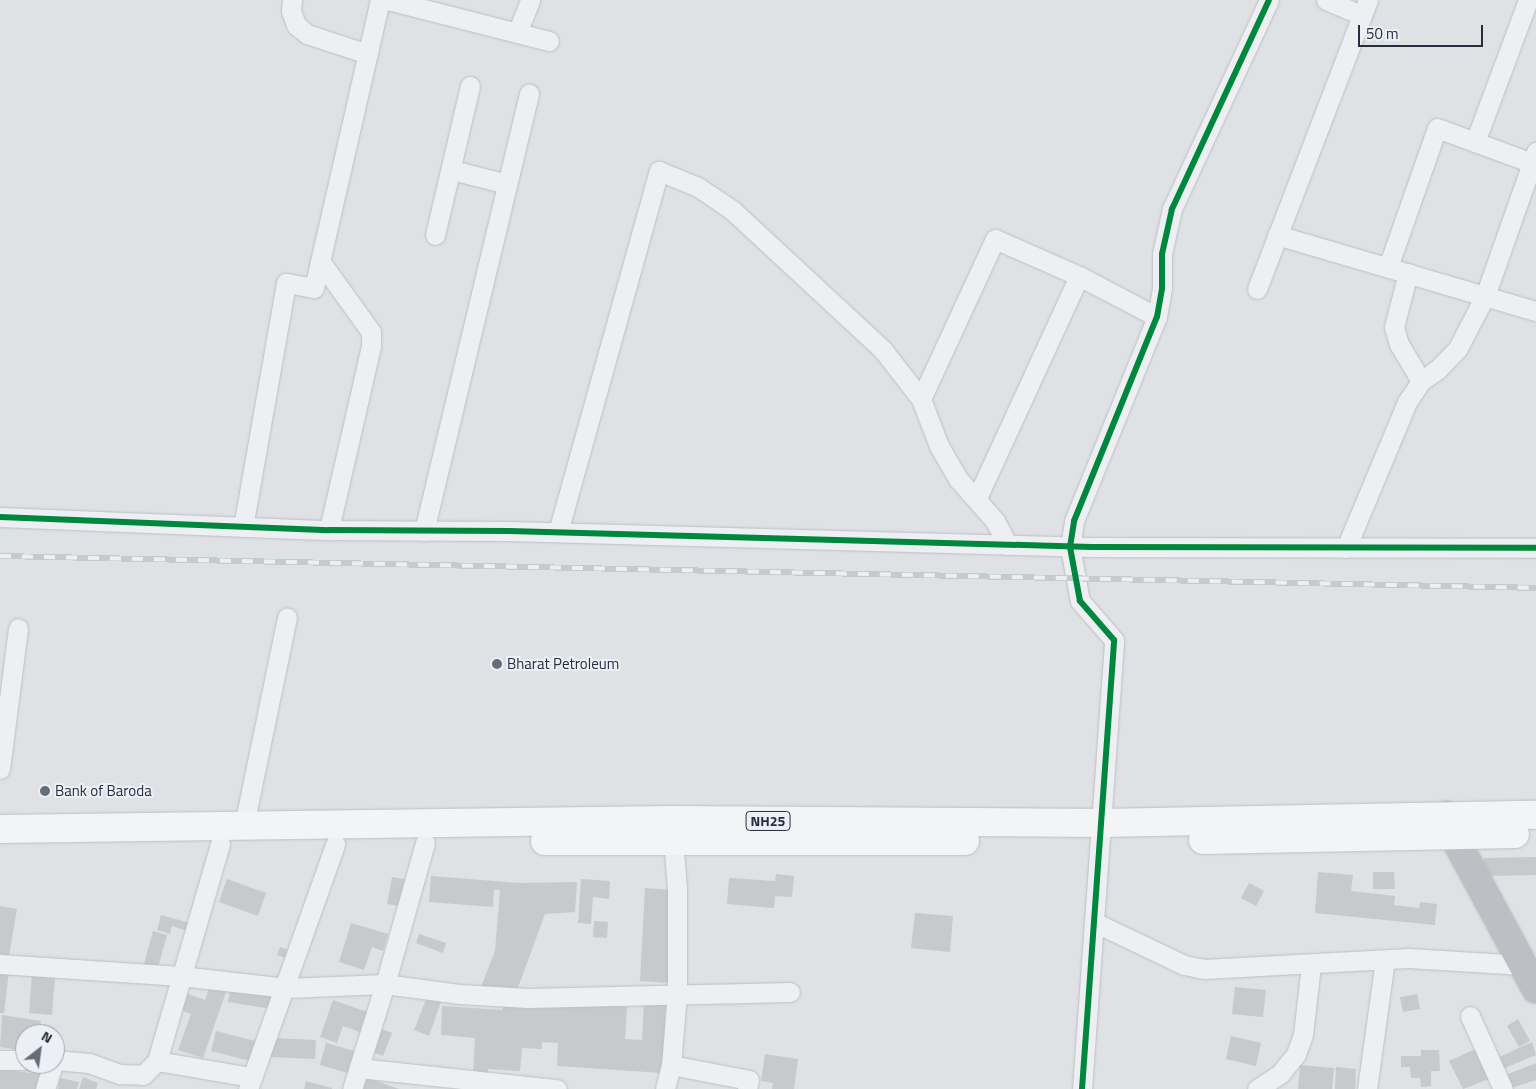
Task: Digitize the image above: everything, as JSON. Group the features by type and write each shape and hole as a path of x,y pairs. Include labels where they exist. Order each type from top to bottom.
{"main road":[{"name":"NH25","path":"0,846 335,844 1101,833 1449,825 1536,815"},
{"name":"NH25","path":"0,829 672,820 1101,833"},
{"name":"NH25","path":"1449,825 1536,833"}],"street":[{"path":"292,0 291,11 296,25 307,34 368,54"},
{"path":"243,527 286,283 314,288 380,0"},
{"path":"388,0 426,4 517,33 549,41"},
{"path":"517,33 530,0"},
{"path":"1082,1089 1114,640 1080,602 1070,547 1074,521 1157,317 1162,288 1162,254 1172,209 1270,0"},
{"path":"1258,289 1365,7 1326,0"},
{"path":"1475,142 1528,0"},
{"path":"436,235 470,86"},
{"path":"424,531 528,93"},
{"path":"1346,548 1407,402 1421,381 1437,370 1458,348 1486,296 1534,157 1475,142 1437,128 1388,267"},
{"path":"452,170 507,184"},
{"path":"558,532 659,171 698,187 732,210 883,350 921,399 939,446 959,480 996,521 1008,545"},
{"path":"1277,235 1536,311"},
{"path":"921,399 995,239 1079,276 1157,317"},
{"path":"320,261 371,332 371,346 329,530"},
{"path":"1408,273 1394,327 1399,344 1421,381"},
{"path":"977,498 1079,276"},
{"path":"0,517 329,530 558,532 1070,547 1536,548"},
{"path":"244,825 287,617"},
{"path":"0,769 18,628"},
{"path":"1449,825 1532,979"},
{"path":"665,1089 671,1065 677,994 677,888 673,840"},
{"path":"352,1089 385,984 425,842"},
{"path":"65,1061 89,1063 120,1074 143,1075 157,1061 220,844"},
{"path":"157,1061 250,1083 286,988 335,844"},
{"path":"1094,922 1194,968 1311,965 1430,958 1532,979"},
{"path":"1366,1089 1385,960"},
{"path":"0,964 181,976 286,988 385,984 460,994 528,998 790,992"},
{"path":"1257,1089 1280,1074 1296,1054 1303,1036 1311,965"},
{"path":"1470,1016 1503,1089"},
{"path":"0,1060 15,1060"},
{"path":"671,1065 749,1080 747,1089"},
{"path":"359,1068 557,1089"},
{"path":"45,1089 50,1074"}],"building":[{"path":"1536,857 1536,875 1484,876 1484,858"},
{"path":"1318,872 1353,875 1351,891 1395,896 1394,905 1419,908 1420,902 1437,904 1435,925 1315,913"},
{"path":"1373,872 1394,872 1395,889 1373,889"},
{"path":"776,874 794,876 792,897 775,896 774,908 727,904 729,878 775,881"},
{"path":"431,876 519,883 577,882 575,912 545,914 516,993 481,987 495,951 500,890 494,890 493,907 429,902"},
{"path":"392,877 409,880 404,907 387,904"},
{"path":"227,879 266,893 258,916 219,902"},
{"path":"581,879 610,881 609,899 593,897 591,924 578,923"},
{"path":"1249,883 1264,891 1256,906 1241,898"},
{"path":"645,888 674,890 669,983 640,981"},
{"path":"0,906 17,909 9,956 0,954"},
{"path":"915,913 953,916 950,952 911,948"},
{"path":"161,915 190,923 188,931 172,926 170,934 157,930"},
{"path":"594,921 608,922 607,938 593,937"},
{"path":"351,923 388,934 383,951 372,947 364,970 339,962"},
{"path":"153,931 167,935 157,971 143,968"},
{"path":"419,934 446,943 443,953 416,943"},
{"path":"280,947 291,951 289,959 277,955"},
{"path":"0,970 9,971 4,1013 0,1013"},
{"path":"32,974 55,976 52,1015 29,1013"},
{"path":"211,983 227,989 203,1058 178,1050 191,1014 177,1009 183,992 205,1000"},
{"path":"231,984 275,991 272,1009 228,1002"},
{"path":"1235,987 1266,990 1263,1017 1232,1014"},
{"path":"1417,994 1420,1009 1403,1012 1400,997"},
{"path":"427,997 441,1002 429,1036 414,1030"},
{"path":"333,1000 367,1012 360,1032 343,1026 337,1043 320,1037"},
{"path":"503,1000 627,1007 625,1039 642,1040 644,1002 666,1003 662,1073 557,1066 558,1043 542,1042 542,1049 522,1048 520,1071 488,1069 487,1076 473,1076 475,1038 441,1035 442,1006 503,1010"},
{"path":"2,1015 41,1021 41,1024 15,1024 15,1049 0,1047"},
{"path":"1518,1019 1530,1041 1519,1047 1507,1026"},
{"path":"382,1029 392,1033 383,1056 373,1052"},
{"path":"216,1031 259,1042 254,1062 211,1051"},
{"path":"1231,1036 1261,1043 1256,1066 1226,1059"},
{"path":"272,1038 316,1040 315,1059 271,1057"},
{"path":"1532,1042 1536,1055 1500,1070 1495,1059"},
{"path":"326,1043 354,1051 348,1073 320,1065"},
{"path":"1480,1047 1494,1077 1463,1089 1449,1061"},
{"path":"1421,1050 1439,1050 1440,1071 1431,1071 1431,1086 1421,1087 1420,1078 1411,1078 1410,1067 1401,1067 1401,1056 1421,1056"},
{"path":"765,1054 798,1059 794,1089 772,1089 773,1083 761,1081"},
{"path":"1536,1063 1536,1080 1508,1089 1503,1076"},
{"path":"1300,1065 1334,1068 1332,1089 1298,1089"},
{"path":"1336,1067 1356,1069 1355,1089 1335,1089"},
{"path":"0,1069 15,1071 15,1074 39,1074 37,1089 0,1089"},
{"path":"83,1077 98,1083 96,1089 79,1089"},
{"path":"60,1078 79,1082 77,1089 58,1089"},
{"path":"367,1078 399,1089 363,1089"},
{"path":"306,1081 332,1088 332,1089 304,1089"}],"railway":[{"path":"0,556 1536,588"}],"cycle path":[{"path":"1082,1089 1114,640 1080,601 1070,547 1074,521 1157,317 1162,288 1162,254 1172,209 1269,0"},
{"path":"0,517 329,530 509,531 1092,547 1536,548"}],"place":[{"name":"Bharat Petroleum","path":"497,664"},
{"name":"Bank of Baroda","path":"45,791"}]}
